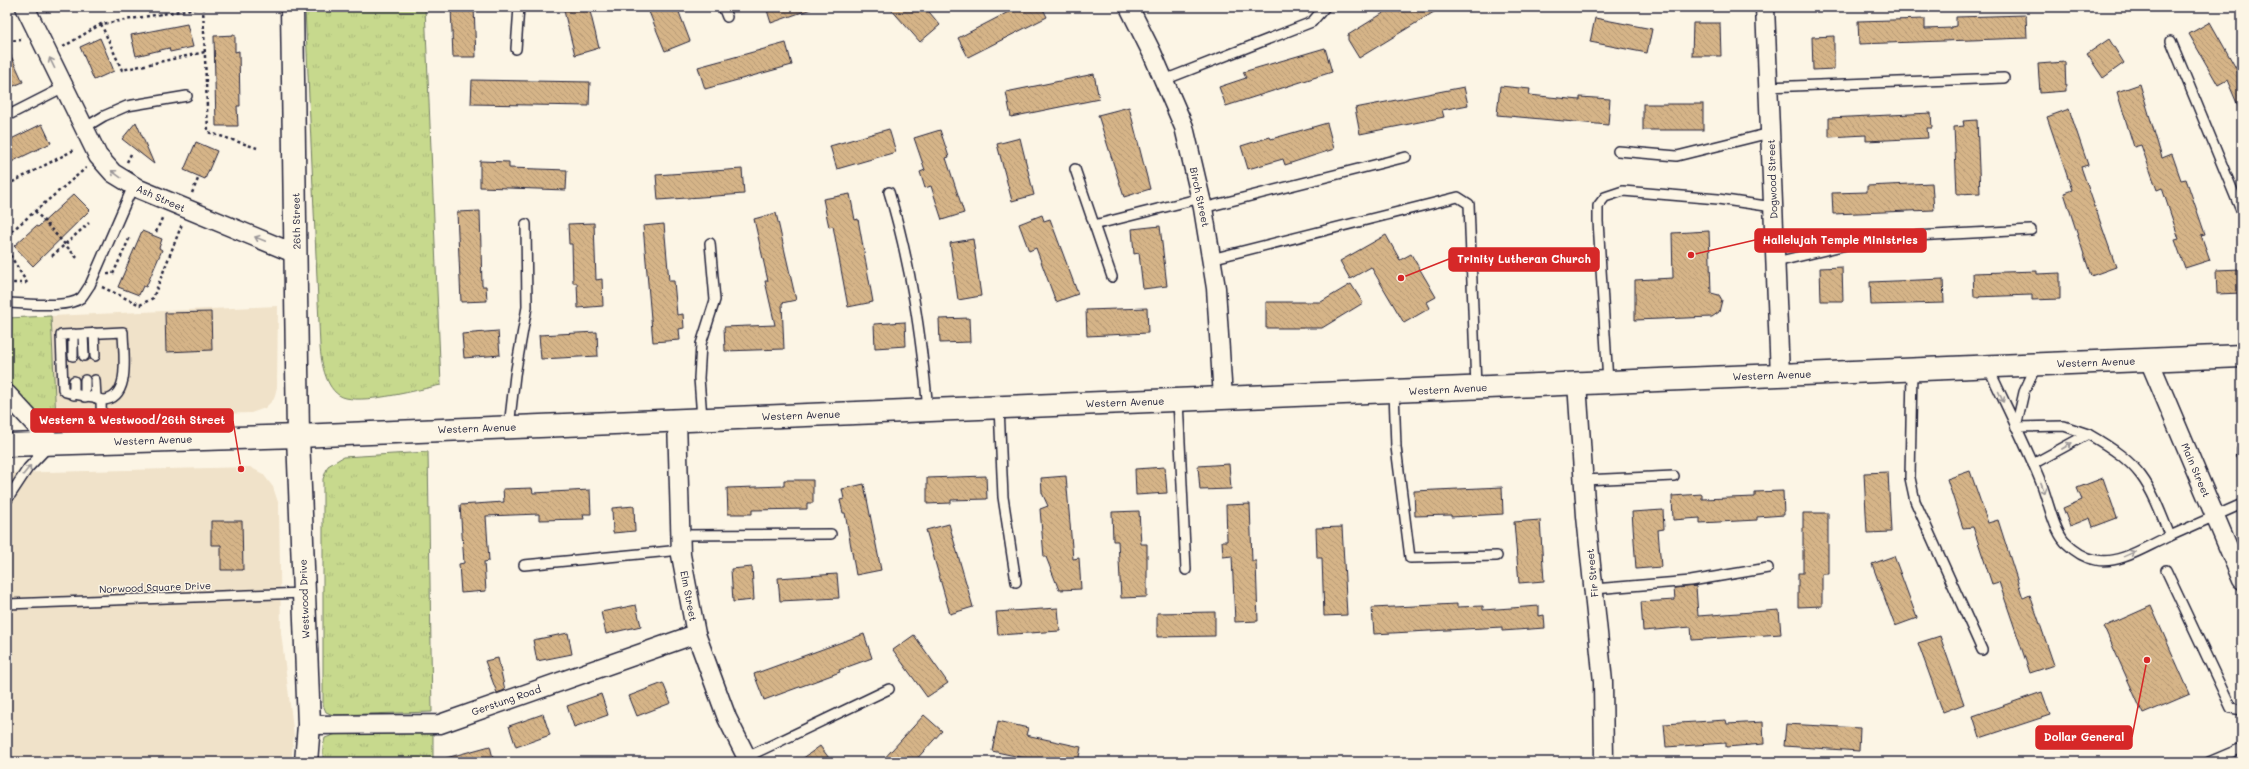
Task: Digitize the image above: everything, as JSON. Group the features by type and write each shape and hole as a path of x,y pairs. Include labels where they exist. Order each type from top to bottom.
{"main road":[{"name":"26th Street","path":"292,7 298,436"},
{"name":"Western Avenue","path":"7,445 298,436 702,418 2242,356"},
{"name":"Westwood Drive","path":"298,436 309,725 306,762"}],"street":[{"name":"Ash Street","path":"25,7 98,156 113,173 133,186 296,254"},
{"name":"Birch Street","path":"1129,7 1164,80 1184,127 1202,203 1216,288 1223,398"},
{"name":"Dogwood Street","path":"1765,7 1780,375"},
{"name":"Main Street","path":"2149,360 2242,580"},
{"name":"Fir Street","path":"1577,383 1584,480 1603,682 1604,762"},
{"path":"7,394 52,443"},
{"name":"Elm Street","path":"677,420 681,543 696,634 727,718 748,760"},
{"name":"Gerstung Road","path":"309,725 440,724 696,634"}],"lane":[{"path":"516,49 519,7"},
{"path":"723,7 727,17"},
{"path":"1164,80 1312,22 1325,7"},
{"path":"2171,41 2242,213"},
{"path":"1768,87 2004,78"},
{"path":"7,116 64,87"},
{"path":"84,128 104,116 127,106 187,96"},
{"path":"1618,151 1677,156 1770,133"},
{"path":"1094,225 1202,203 1406,157"},
{"path":"1075,169 1112,276"},
{"path":"7,303 50,304 71,302 81,298 90,285 133,186"},
{"path":"1608,382 1598,214 1598,206 1605,198 1623,191 1718,199 1773,207"},
{"path":"889,192 902,234 914,295 923,351 928,410"},
{"path":"1211,259 1458,196 1469,204 1476,387"},
{"path":"509,427 515,375 527,307 526,224"},
{"path":"1776,262 1874,238 2031,230"},
{"path":"702,418 699,378 701,344 715,300 710,243"},
{"path":"123,332 123,383 114,396 99,399 74,395 63,388 61,335 94,333 123,332"},
{"path":"94,333 95,356"},
{"path":"72,334 73,356"},
{"path":"83,334 84,356"},
{"path":"2016,427 2024,392 2036,365"},
{"path":"1988,366 2033,464 2064,541 2082,556 2096,560 2109,561 2120,558 2242,504"},
{"path":"1912,370 1910,478 1915,501 1982,650"},
{"path":"85,380 85,397"},
{"path":"95,380 99,399 102,441"},
{"path":"74,381 74,395"},
{"path":"1394,391 1396,447 1410,558 1497,556"},
{"path":"1178,400 1186,570"},
{"path":"999,407 1003,497 1016,582"},
{"path":"2016,427 2064,426 2088,434 2124,456 2143,476 2170,536"},
{"path":"2033,464 2088,434"},
{"path":"7,500 28,468 52,443"},
{"path":"2242,448 2240,452 2242,455"},
{"path":"1584,480 1674,476"},
{"path":"524,565 681,543 831,534"},
{"path":"1594,589 1691,581 1768,568"},
{"path":"2166,570 2230,708 2242,710"},
{"name":"Norwood Square Drive","path":"7,604 304,593"},
{"path":"748,760 889,689"},
{"path":"2209,762 2219,760 2242,748"}],"path":[{"path":"45,11 57,7"},
{"path":"62,47 101,24 203,7 208,132 257,148"},
{"path":"101,24 122,70 205,52"},
{"path":"7,41 21,40"},
{"path":"7,185 77,148"},
{"path":"127,162 132,152"},
{"path":"7,235 87,167"},
{"path":"192,193 198,179"},
{"path":"35,211 78,258"},
{"path":"156,232 163,215"},
{"path":"52,256 89,224"},
{"path":"97,282 104,289 140,305 153,298 182,224"},
{"path":"102,278 106,274 113,274 130,237"},
{"path":"7,250 27,283 7,283"}],"shaded area":[{"path":"278,306 277,387 274,399 265,408 251,413 56,419 51,316"},
{"path":"250,467 263,474 273,487 279,505 281,633 294,736 291,762 7,762 7,473"}],"green space":[{"path":"305,7 425,7 441,385 367,399 346,398 339,395 329,384 323,368 320,346"},
{"path":"51,316 56,419 41,414 28,404 7,379 7,318"},
{"path":"428,452 432,712 333,715 326,712 323,705 323,479 328,466 343,457"},
{"path":"342,732 433,732 433,762 323,762 323,747 325,738"}],"building":[{"path":"451,7 474,7 476,57 453,57"},
{"path":"563,7 589,7 599,48 575,55"},
{"path":"647,7 677,7 690,41 665,51"},
{"path":"766,7 811,7 811,9 771,23"},
{"path":"889,7 925,7 940,25 920,42"},
{"path":"1018,7 1042,7 1047,17 968,57 958,38"},
{"path":"1393,7 1442,7 1359,58 1348,40 1348,35"},
{"path":"2026,15 2027,38 1859,44 1858,21 1925,19 1925,29 1951,28 1956,26 1956,17"},
{"path":"1595,18 1652,29 1647,53 1590,42"},
{"path":"2210,22 2242,79 2242,115 2227,80 2218,85 2189,34"},
{"path":"1693,23 1720,23 1721,56 1692,56"},
{"path":"187,24 193,47 170,52 169,48 136,56 131,35"},
{"path":"235,35 235,52 239,51 240,106 237,106 238,126 216,126 214,36"},
{"path":"1834,36 1834,69 1813,70 1812,37"},
{"path":"100,38 114,71 94,80 80,47"},
{"path":"2109,39 2124,63 2103,78 2087,54"},
{"path":"786,43 792,65 705,89 698,67"},
{"path":"7,47 23,82 7,89"},
{"path":"1325,48 1332,72 1226,106 1219,87 1246,78 1243,72"},
{"path":"2065,62 2066,91 2040,93 2038,64"},
{"path":"1094,74 1099,99 1011,117 1006,92"},
{"path":"472,80 590,82 589,106 471,104"},
{"path":"2140,84 2162,158 2172,154 2181,180 2186,179 2205,234 2201,235 2210,260 2185,268 2175,240 2179,239 2162,188 2157,190 2141,145 2134,147 2117,92"},
{"path":"1500,86 1530,89 1529,95 1580,100 1580,97 1610,99 1608,125 1497,115"},
{"path":"1464,87 1468,105 1442,110 1444,117 1360,134 1355,108"},
{"path":"1643,104 1703,104 1703,130 1643,130"},
{"path":"1129,107 1150,189 1124,197 1098,115"},
{"path":"2069,109 2088,165 2081,167 2116,267 2091,276 2064,193 2072,190 2047,117"},
{"path":"1931,113 1932,128 1927,128 1928,138 1866,141 1866,135 1829,137 1829,118"},
{"path":"1977,120 1980,193 1957,194 1954,127 1964,126 1963,121"},
{"path":"136,122 154,164 122,139"},
{"path":"1327,123 1334,149 1285,165 1283,159 1248,169 1241,146 1270,137 1271,139"},
{"path":"42,124 51,143 7,164 7,141"},
{"path":"889,129 896,152 837,169 830,146"},
{"path":"940,130 949,157 946,158 964,213 942,220 931,186 925,188 920,172 925,170 914,138"},
{"path":"1020,138 1034,195 1012,201 997,144"},
{"path":"196,142 217,151 205,179 184,170"},
{"path":"480,161 509,162 509,168 567,170 566,190 480,187"},
{"path":"742,169 744,194 658,200 656,175"},
{"path":"1932,183 1934,210 1833,214 1832,193 1867,192 1867,186"},
{"path":"74,194 90,210 33,266 14,246 36,226 38,227"},
{"path":"850,194 855,220 858,219 873,302 848,307 833,226 829,227 823,199"},
{"path":"480,211 482,286 486,286 487,301 461,302 457,212"},
{"path":"776,213 796,300 782,303 784,349 725,351 724,327 775,325 765,281 768,281 754,219"},
{"path":"1042,215 1044,221 1050,219 1078,294 1056,302 1036,248 1029,251 1019,224"},
{"path":"594,223 596,280 602,279 603,306 578,308 577,283 573,283 572,244 569,244 568,224"},
{"path":"664,224 669,281 674,281 677,315 683,314 684,328 679,329 680,340 653,342 643,226"},
{"path":"1160,226 1167,286 1143,289 1139,253 1134,254 1132,229"},
{"path":"142,231 162,239 159,248 162,250 146,287 143,286 139,295 118,287"},
{"path":"1709,231 1711,293 1719,295 1722,300 1719,312 1712,317 1635,320 1635,280 1673,278 1672,233"},
{"path":"1386,235 1400,260 1411,254 1436,297 1427,302 1430,308 1404,323 1371,267 1350,279 1340,261"},
{"path":"973,239 981,296 958,300 950,243"},
{"path":"1842,267 1843,301 1821,301 1820,268"},
{"path":"2242,269 2242,293 2217,294 2216,270"},
{"path":"2037,271 2037,274 2060,273 2060,299 2032,300 2032,295 1974,297 1973,273"},
{"path":"1943,279 1944,303 1871,305 1870,282"},
{"path":"1351,284 1363,303 1322,328 1266,328 1266,302 1321,302"},
{"path":"1147,308 1148,333 1087,336 1086,310"},
{"path":"211,312 212,350 166,352 165,313"},
{"path":"969,318 970,342 940,343 939,319"},
{"path":"905,322 906,346 875,348 874,324"},
{"path":"498,331 500,355 464,358 462,334"},
{"path":"597,332 598,356 541,359 539,335"},
{"path":"1229,464 1231,489 1200,490 1198,466"},
{"path":"1165,467 1167,493 1136,495 1135,469"},
{"path":"1970,471 1988,523 1998,520 2023,598 2030,595 2054,665 2030,673 1999,582 1992,584 1973,527 1963,528 1947,479"},
{"path":"1888,472 1891,532 1867,533 1864,473"},
{"path":"986,476 987,499 951,500 951,503 927,504 927,478"},
{"path":"1066,476 1073,559 1079,558 1081,589 1059,590 1046,557 1044,557 1040,509 1048,506 1042,493 1041,478"},
{"path":"2103,478 2117,518 2093,527 2090,518 2070,526 2063,508 2082,500 2077,488"},
{"path":"784,480 813,480 813,503 807,503 807,509 752,510 752,514 728,514 727,488 784,486"},
{"path":"864,484 881,570 856,575 845,513 843,513 840,500 844,499 842,489"},
{"path":"1502,487 1503,514 1451,517 1451,515 1415,516 1414,491"},
{"path":"532,488 533,493 590,490 591,514 583,514 584,519 539,520 539,514 486,516 489,561 484,562 486,591 461,593 459,564 464,563 460,505 504,502 503,489"},
{"path":"1783,491 1784,515 1757,517 1757,520 1700,523 1700,518 1673,520 1672,496 1702,494 1702,499 1755,497 1755,492"},
{"path":"1250,504 1252,561 1256,561 1258,621 1235,622 1232,556 1223,557 1222,541 1227,541 1226,505"},
{"path":"634,506 635,531 613,533 612,508"},
{"path":"1663,510 1664,529 1658,530 1661,567 1636,569 1632,512"},
{"path":"1139,511 1141,544 1147,544 1147,597 1121,598 1118,541 1113,541 1112,512"},
{"path":"1803,513 1828,513 1828,574 1822,574 1822,606 1798,607 1798,573 1803,573"},
{"path":"1540,520 1544,581 1519,583 1514,522"},
{"path":"211,521 242,521 243,570 221,570 221,545 211,545"},
{"path":"949,524 973,607 950,614 926,530"},
{"path":"1342,527 1347,615 1324,616 1322,558 1317,558 1316,528"},
{"path":"1894,556 1917,618 1895,626 1872,564"},
{"path":"752,567 754,600 733,602 731,569"},
{"path":"837,574 839,598 780,601 778,578"},
{"path":"1696,586 1698,616 1779,610 1781,634 1692,640 1691,627 1643,631 1641,602 1675,600 1674,588"},
{"path":"1457,604 1457,607 1483,606 1483,610 1539,606 1539,616 1544,615 1545,628 1502,631 1502,627 1374,634 1372,608"},
{"path":"636,605 641,626 606,634 601,612"},
{"path":"2151,606 2190,694 2143,714 2104,627"},
{"path":"1058,608 1060,631 998,635 996,612"},
{"path":"1215,612 1215,636 1157,637 1157,613"},
{"path":"568,633 572,654 537,661 533,640"},
{"path":"864,634 872,658 839,670 840,672 764,700 754,674"},
{"path":"914,635 948,683 927,697 893,650"},
{"path":"1940,636 1964,704 1943,712 1918,643"},
{"path":"498,658 505,690 497,693 485,661"},
{"path":"663,683 671,703 637,716 629,696"},
{"path":"2042,692 2050,715 1980,738 1973,716"},
{"path":"601,694 608,715 574,727 567,706"},
{"path":"543,714 550,735 516,747 509,726"},
{"path":"924,715 942,731 914,762 881,762"},
{"path":"1726,720 1727,724 1763,722 1764,744 1726,747 1726,743 1666,747 1664,724"},
{"path":"998,721 1028,728 1026,735 1081,747 1078,762 1043,762 992,751"},
{"path":"1786,724 1860,728 1859,751 1784,746"},
{"path":"490,746 494,762 447,762 446,758"},
{"path":"820,746 832,762 798,762"}],"place":[{"name":"Hallelujah Temple Ministries","path":"1691,255"},
{"name":"Trinity Lutheran Church","path":"1401,278"},
{"name":"Western & Westwood/26th Street","path":"241,469"},
{"name":"Dollar General","path":"2147,660"}]}
